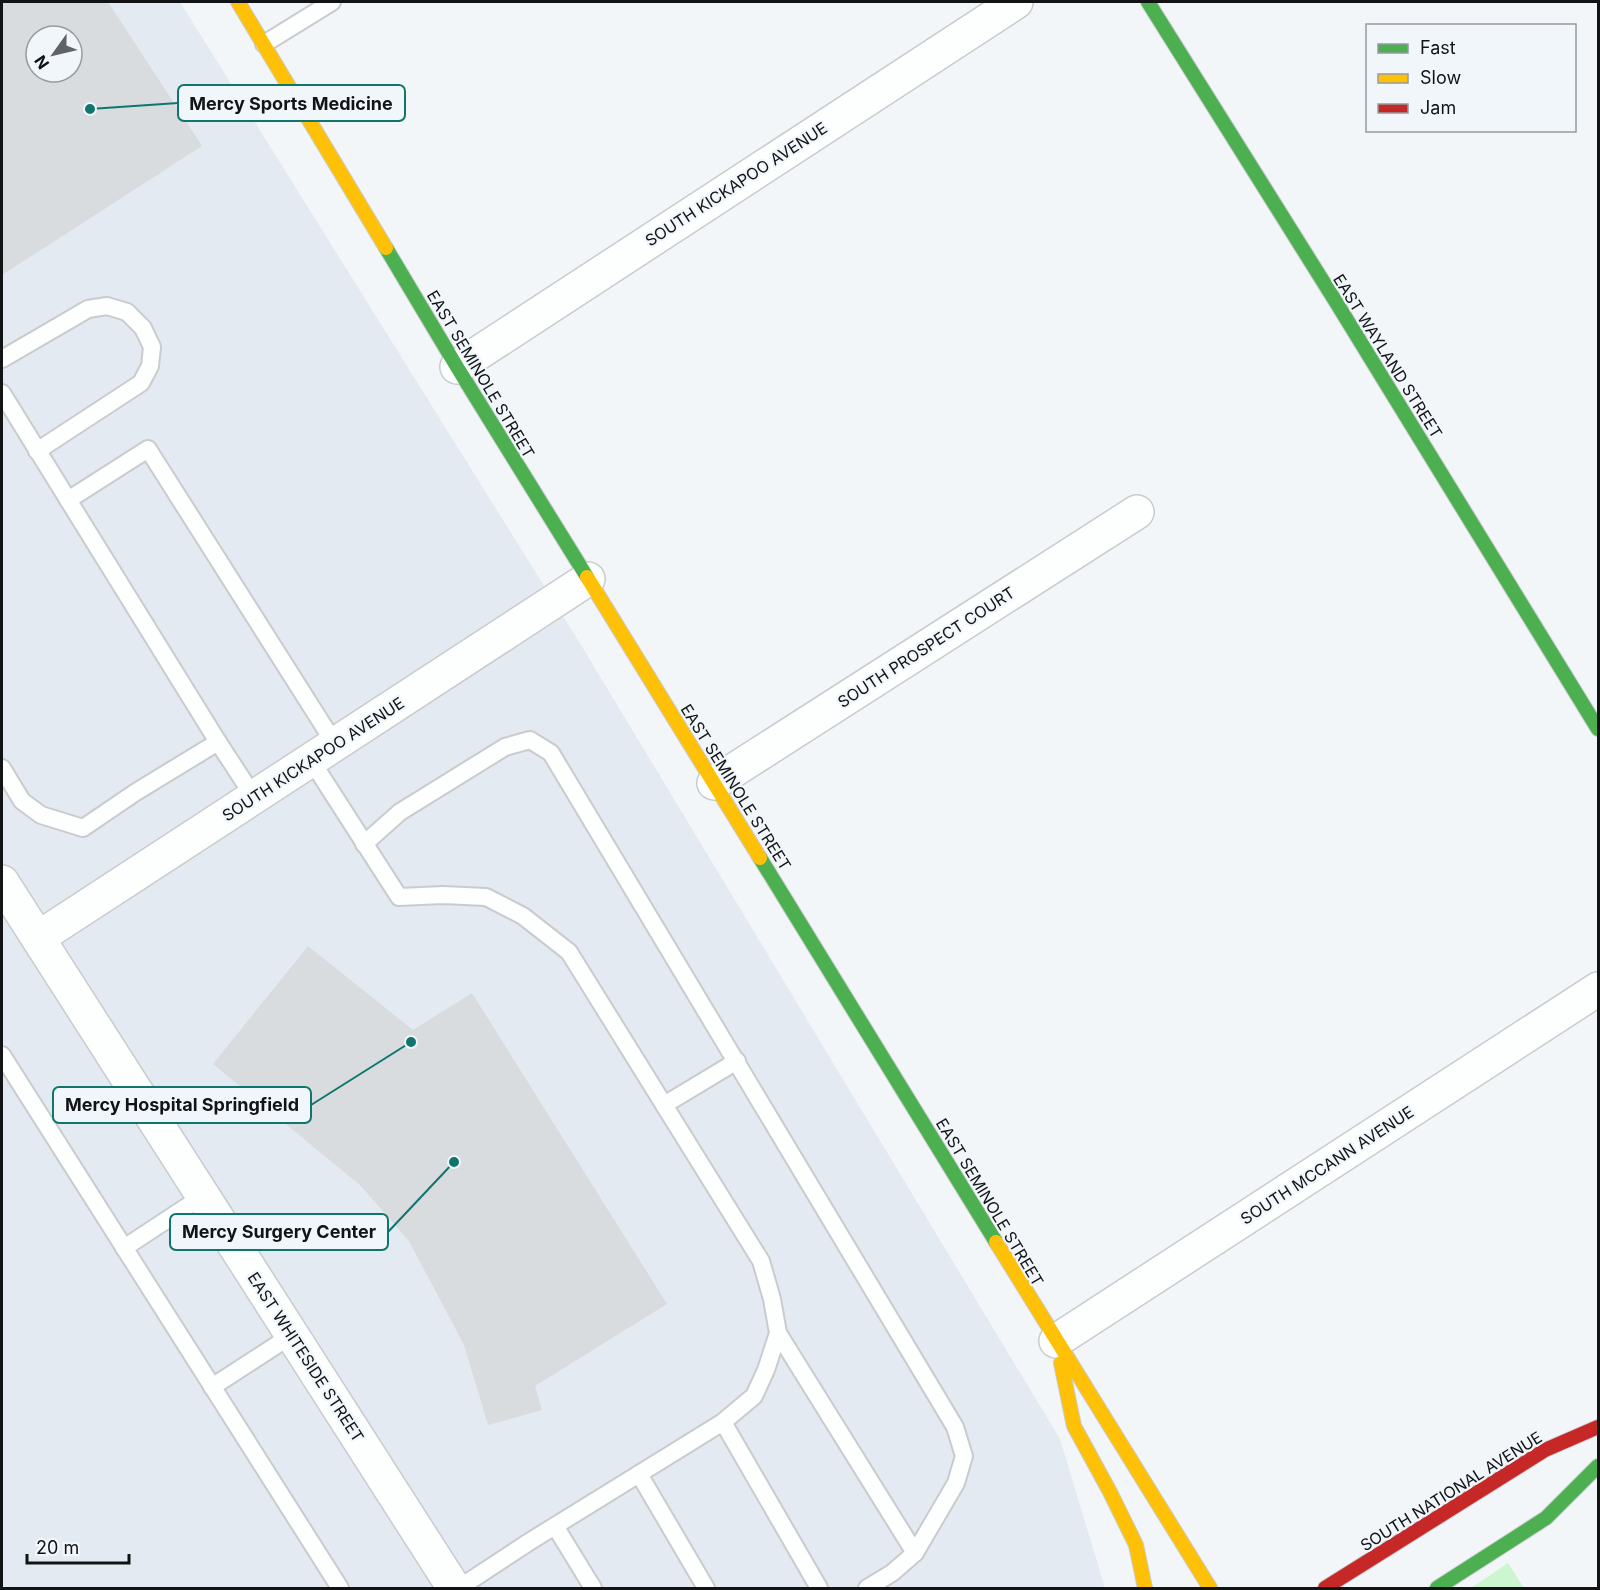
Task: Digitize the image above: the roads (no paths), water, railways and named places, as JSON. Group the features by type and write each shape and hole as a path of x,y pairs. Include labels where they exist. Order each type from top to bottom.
{"street":[{"name":"EAST SEMINOLE STREET","path":"238,2 457,367 1210,1588"},
{"name":"SOUTH KICKAPOO AVENUE","path":"457,367 1016,2"},
{"name":"EAST WAYLAND STREET","path":"1148,2 1599,729"},
{"name":"SOUTH PROSPECT COURT","path":"714,783 1137,512"},
{"name":"SOUTH KICKAPOO AVENUE","path":"38,938 588,579"},
{"name":"EAST WHITESIDE STREET","path":"2,882 454,1588"},
{"name":"SOUTH MCCANN AVENUE","path":"1056,1341 1599,989"},
{"path":"1056,1341 1074,1426 1136,1545 1145,1588"},
{"name":"SOUTH NATIONAL AVENUE","path":"1325,1588 1545,1450 1599,1427"},
{"path":"1437,1588 1546,1518 1599,1466"}],"lane":[{"path":"264,44 332,2"},
{"path":"2,359 88,309 107,306 127,312 143,328 152,347 150,366 141,382 37,451"},
{"path":"2,393 254,797"},
{"path":"68,500 148,449 323,752 364,843 399,897 486,897 523,916 569,952 761,1261 772,1299 778,1333 915,1553"},
{"path":"364,843 400,812 505,747 530,740 552,753 955,1427 964,1456 956,1483 915,1553 892,1573 867,1588"},
{"path":"2,768 22,801 31,808 41,815 83,828 136,792 218,742"},
{"path":"2,1055 340,1588"},
{"path":"664,1105 737,1061"},
{"path":"124,1248 203,1196"},
{"path":"459,1588 723,1422 754,1396 778,1333"},
{"path":"212,1387 292,1335"},
{"path":"723,1422 819,1588"},
{"path":"639,1474 706,1588"},
{"path":"555,1526 592,1588"}],"place":[{"name":"Mercy Sports Medicine","path":"90,109"},
{"name":"Mercy Hospital Springfield","path":"411,1042"},
{"name":"Mercy Surgery Center","path":"454,1162"}]}
